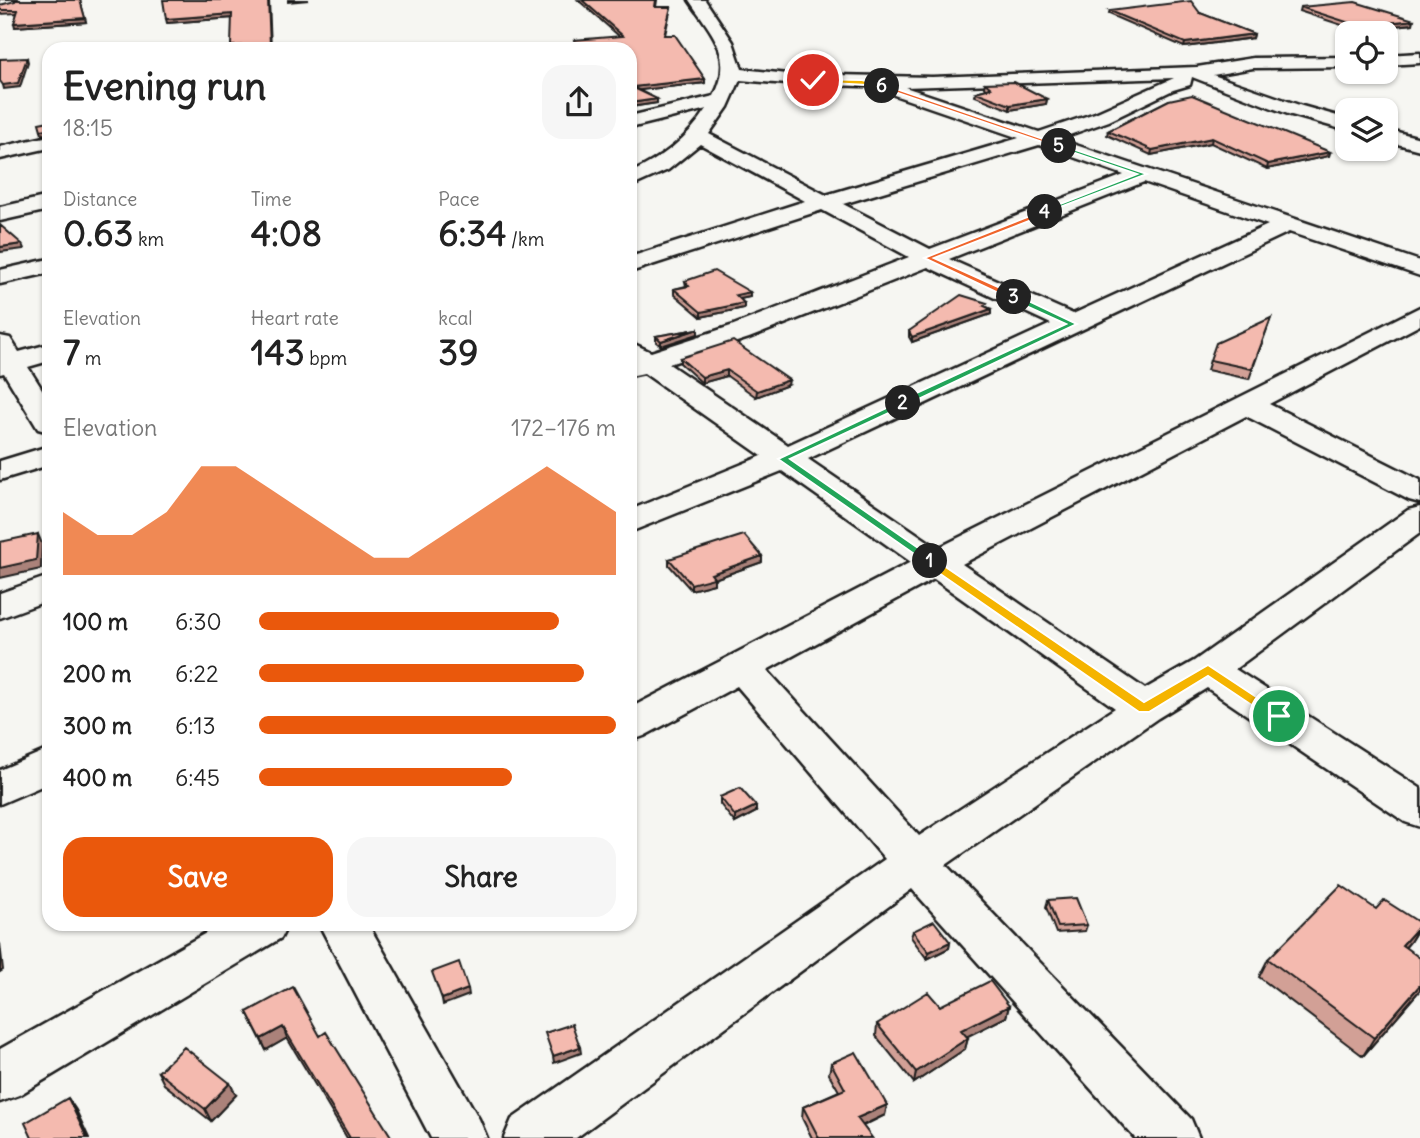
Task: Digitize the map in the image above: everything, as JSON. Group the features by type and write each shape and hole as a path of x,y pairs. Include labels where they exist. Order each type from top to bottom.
{"street":[{"path":"0,1 9,0"},
{"path":"637,177 668,161 699,136 722,100 734,74 729,52 719,30 696,0"},
{"path":"1398,59 1420,58"},
{"path":"637,263 822,203 1038,139 1102,117 1199,74 1253,63 1335,62"},
{"path":"734,74 862,82 1199,74 1295,110 1335,121"},
{"path":"862,82 926,99 1420,269"},
{"path":"637,120 722,100"},
{"path":"699,136 928,258 1073,324"},
{"path":"1398,138 1420,144"},
{"path":"0,153 42,144"},
{"path":"637,360 740,332 1143,174"},
{"path":"0,214 42,205"},
{"path":"637,519 783,459 1290,223"},
{"path":"0,277 42,268"},
{"path":"637,713 742,667 934,564 1420,315"},
{"path":"42,353 4,358 42,413"},
{"path":"637,361 1144,708"},
{"path":"1246,404 1420,493"},
{"path":"0,471 42,457"},
{"path":"531,1138 915,862 1144,708 1208,670 1420,517"},
{"path":"0,606 42,590"},
{"path":"742,667 915,862 1172,1138"},
{"path":"1208,670 1420,810"},
{"path":"0,789 42,768"},
{"path":"0,1077 252,931"},
{"path":"347,931 460,1138"}],"building":[{"path":"15,0 80,0 85,18 14,23 18,10 0,10 0,5"},
{"path":"163,0 268,0 270,42 231,42 232,14 166,19"},
{"path":"582,0 656,0 655,7 671,7 664,35 675,35 705,79 637,86 637,42 574,40 623,36"},
{"path":"1191,1 1200,13 1254,34 1185,43 1109,11"},
{"path":"1355,2 1414,20 1343,21 1300,7"},
{"path":"27,58 18,83 3,85 0,81 0,59"},
{"path":"1014,82 1047,99 1010,105 976,92 991,88 985,83"},
{"path":"637,89 657,99 637,102"},
{"path":"1192,95 1330,152 1268,164 1212,138 1152,150 1108,131 1169,100"},
{"path":"0,225 22,244 0,247"},
{"path":"714,271 750,292 736,295 744,303 701,312 674,289 689,286 685,281"},
{"path":"961,295 987,303 984,306 991,309 912,337 909,331"},
{"path":"1271,318 1252,369 1210,360 1216,343"},
{"path":"698,329 661,341 656,336"},
{"path":"733,341 789,380 757,391 727,370 702,377 680,358"},
{"path":"38,534 36,560 0,568 0,542"},
{"path":"744,535 762,556 711,574 714,578 691,584 669,559"},
{"path":"740,788 756,806 735,816 720,797"},
{"path":"1341,885 1376,909 1384,900 1420,923 1402,945 1420,958 1420,985 1374,1038 1268,959"},
{"path":"1076,898 1087,925 1058,927 1048,900"},
{"path":"934,921 950,942 929,952 913,931"},
{"path":"459,962 468,989 442,999 432,972"},
{"path":"990,981 1009,1006 961,1030 968,1038 916,1072 877,1024 928,992 940,1006"},
{"path":"293,987 320,1036 326,1032 392,1138 350,1138 283,1027 261,1039 247,1012"},
{"path":"572,1024 580,1047 553,1056 545,1033"},
{"path":"184,1047 230,1083 205,1109 158,1072"},
{"path":"856,1052 887,1105 857,1118 872,1138 819,1138 803,1107 845,1089 831,1063"},
{"path":"68,1098 87,1138 32,1138 25,1123"}],"route":[{"path":"813,80 862,82 884,86 1143,174 928,258 1073,324 783,459 1144,708 1208,670 1279,716"}]}
